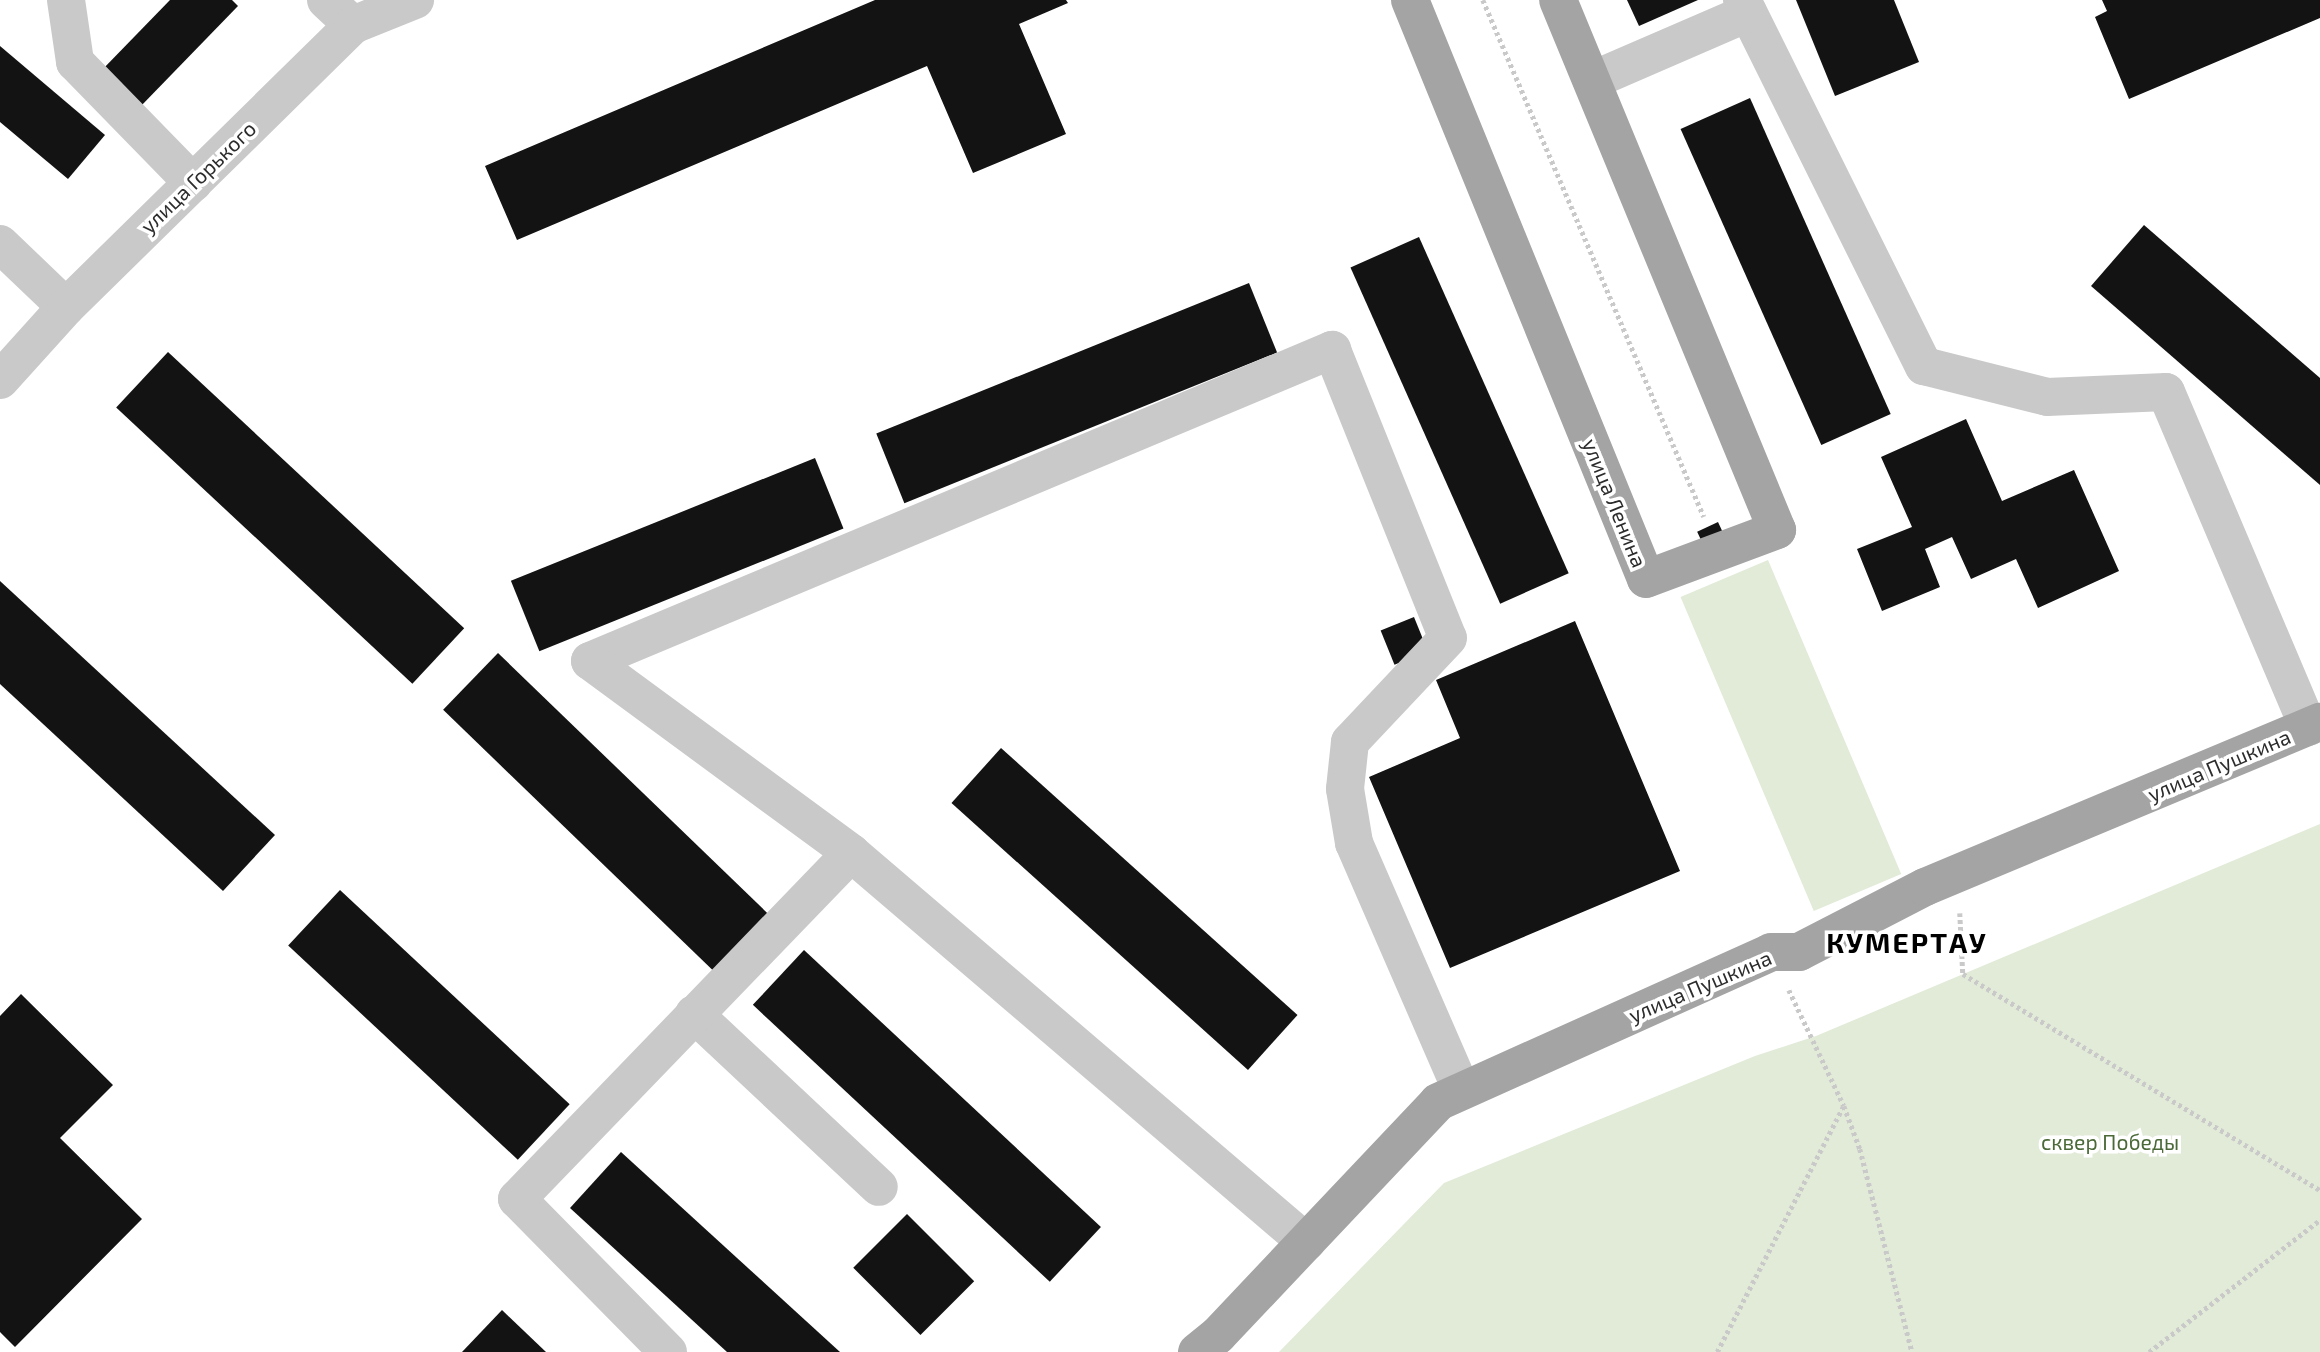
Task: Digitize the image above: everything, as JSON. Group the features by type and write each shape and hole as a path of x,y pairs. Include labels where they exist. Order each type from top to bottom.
{"main road":[{"name":"улица Ленина","path":"1410,0 1646,579 1777,530 1559,0"},
{"name":"улица Пушкина","path":"1217,1346 1306,1242 1438,1102 1771,952 1799,952 1925,887 1958,876 2314,724"}],"street":[{"path":"66,0 75,62 192,183"},
{"name":"улица Горького","path":"0,380 66,307 192,183 340,13 415,0"},
{"path":"1593,80 1745,6 1924,366 2047,397 2166,392 2314,724"},
{"path":"0,244 66,307"},
{"path":"1306,1242 851,853 590,661 1332,350 1448,638 1350,742 1345,789 1354,843 1462,1091"},
{"path":"668,1352 517,1199 851,853"},
{"path":"694,1014 879,1187"}],"path":[{"path":"1483,0 1706,521"},
{"path":"1958,876 1963,974 2320,1190"},
{"path":"1771,952 1844,1106 1860,1149 1912,1352"},
{"path":"1717,1352 1844,1106"},
{"path":"2149,1352 2320,1220"}],"green space":[{"path":"1768,560 1901,874 1814,911 1681,597"},
{"name":"сквер Победы","path":"2320,824 2320,1352 1279,1352 1444,1183 1755,1056 1816,1036"}],"building":[{"path":"170,0 232,0 238,6 140,107 101,71"},
{"path":"875,0 1066,0 1068,3 1019,24 1066,134 973,173 927,66 517,240 485,166"},
{"path":"1627,0 1698,0 1639,26"},
{"path":"1796,0 1894,0 1919,62 1835,96"},
{"path":"2102,0 2320,0 2320,18 2129,99 2095,17 2107,11"},
{"path":"0,46 105,135 68,179 0,122"},
{"path":"1750,98 1891,414 1821,445 1681,129"},
{"path":"2144,225 2320,378 2320,485 2091,286"},
{"path":"1419,237 1569,573 1500,604 1350,268"},
{"path":"1249,283 1277,353 904,503 876,434"},
{"path":"168,352 464,628 412,684 116,408"},
{"path":"1966,419 2002,501 2074,470 2119,571 2038,608 2016,559 1971,579 1952,537 1925,549 1940,587 1882,611 1857,549 1912,527 1881,457"},
{"path":"815,458 843,528 539,651 511,581"},
{"path":"1718,522 1726,539 1705,549 1697,532"},
{"path":"0,581 275,835 223,891 0,684"},
{"path":"1414,617 1428,651 1394,665 1381,630"},
{"path":"1575,621 1680,871 1450,968 1369,777 1460,738 1436,680"},
{"path":"498,653 772,918 717,974 443,710"},
{"path":"1001,748 1298,1015 1248,1070 951,803"},
{"path":"340,890 570,1104 518,1160 288,946"},
{"path":"804,950 1101,1227 1050,1282 753,1005"},
{"path":"21,994 113,1085 60,1138 142,1219 15,1347 0,1332 0,1016"},
{"path":"621,1152 840,1352 727,1352 570,1208"},
{"path":"907,1214 974,1281 920,1335 853,1268"},
{"path":"502,1310 546,1352 462,1352"}],"district":[{"name":"КУМЕРТАУ","path":"1907,942"}]}
